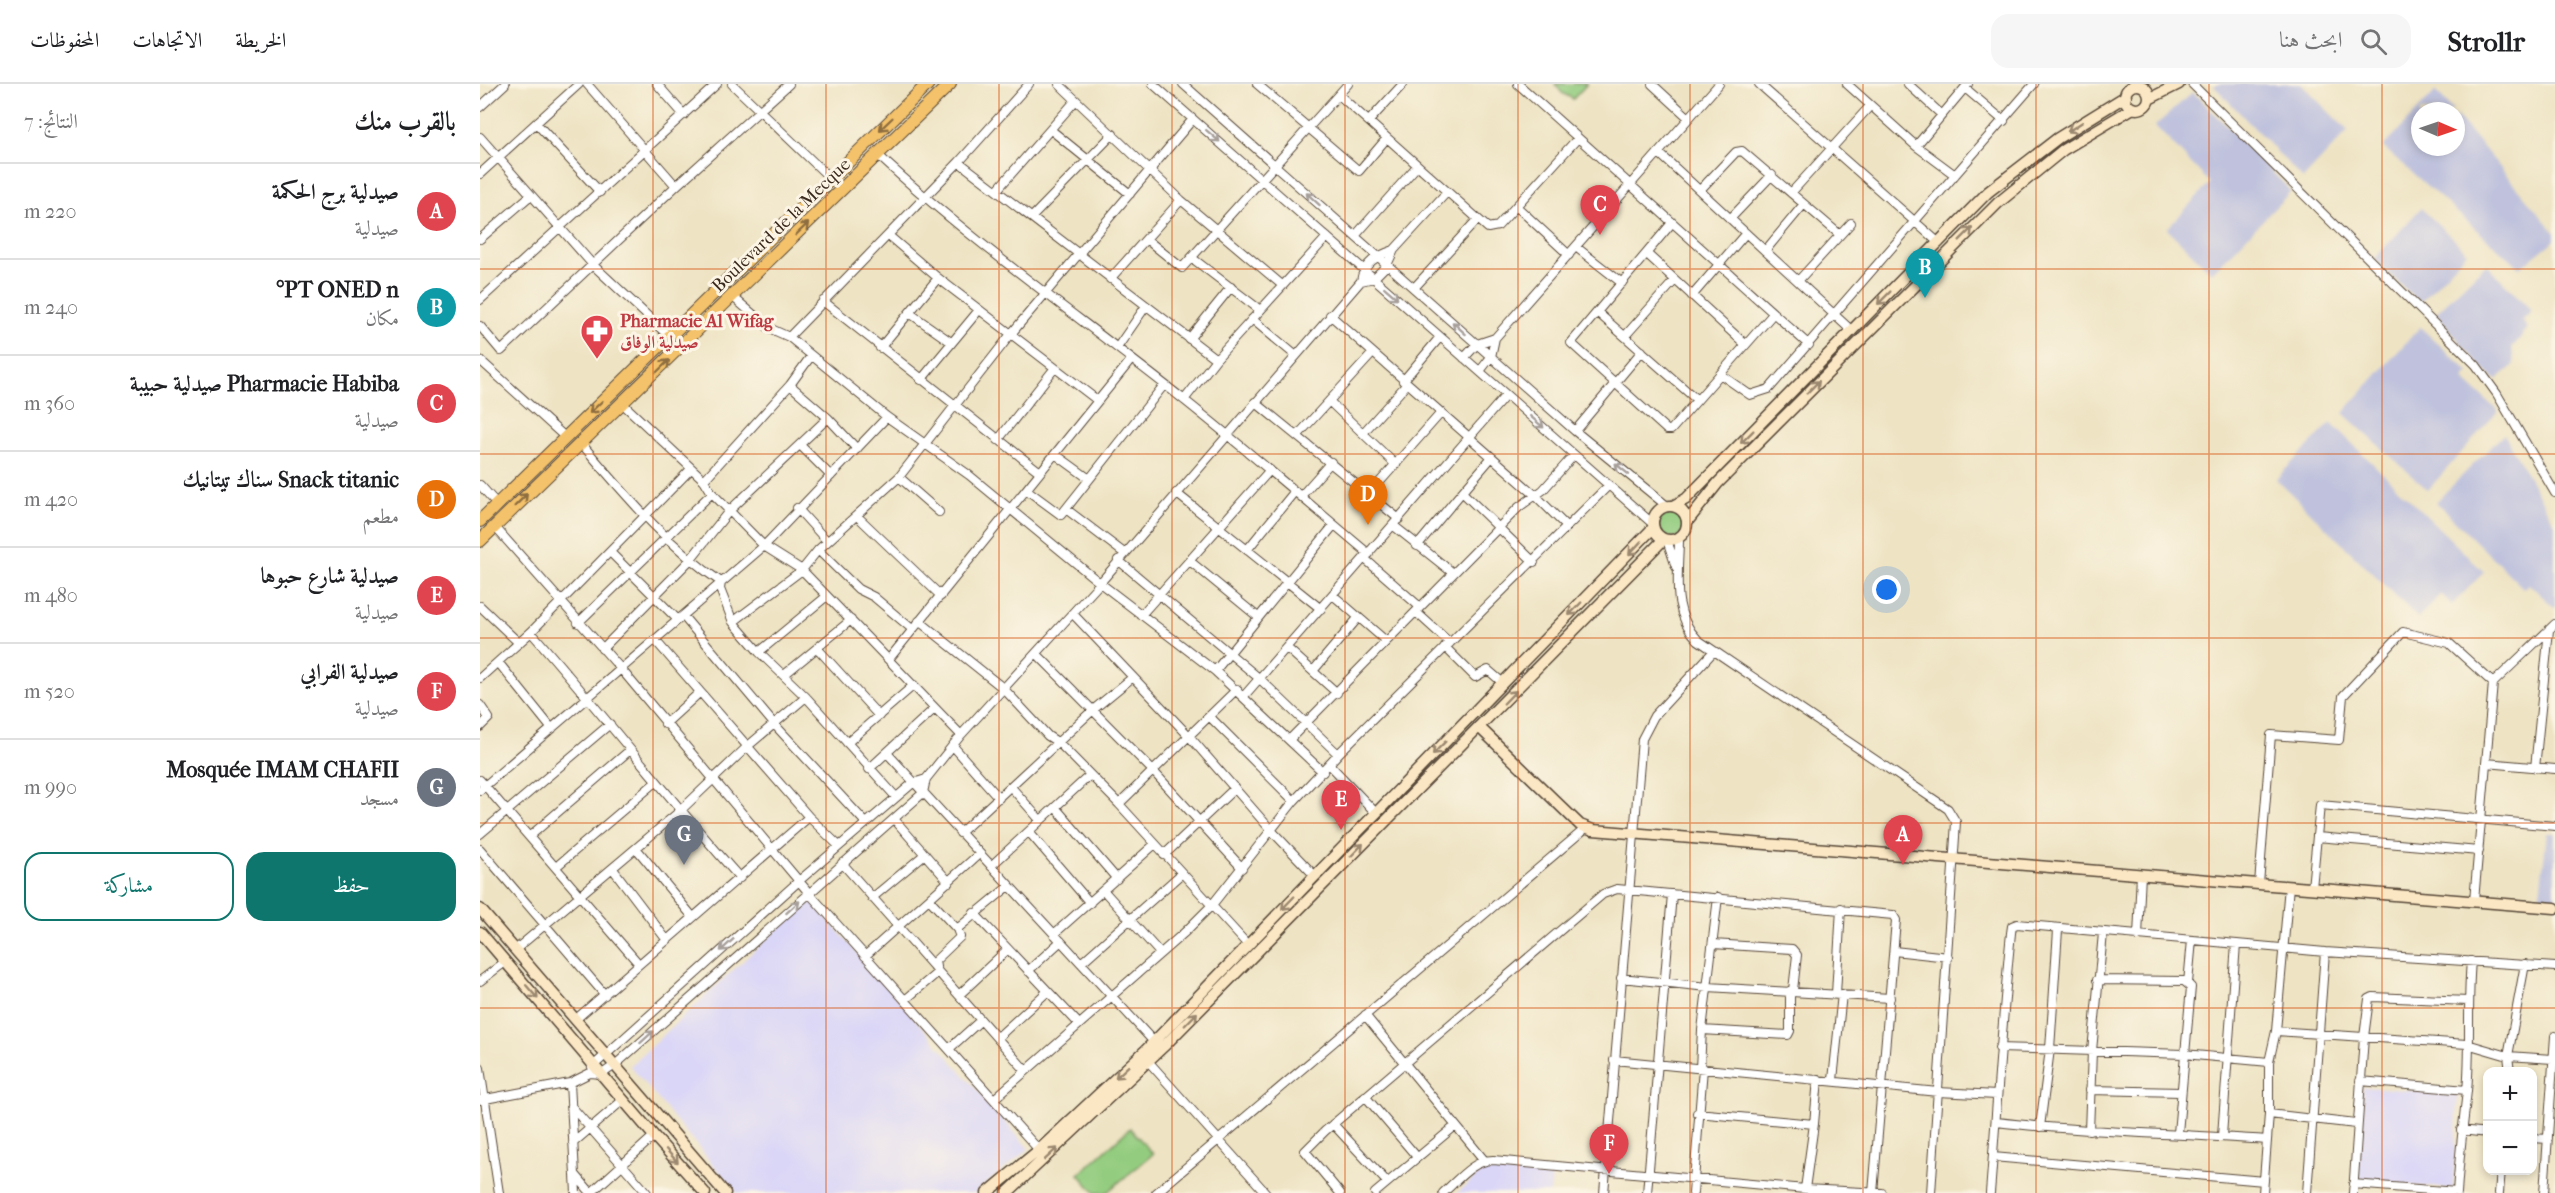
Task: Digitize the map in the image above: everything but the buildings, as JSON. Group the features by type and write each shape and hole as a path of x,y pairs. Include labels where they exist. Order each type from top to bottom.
{"main road":[{"name":"Boulevard de la Mecque","path":"480,521 928,84"},
{"name":"Boulevard de la Mecque","path":"480,541 950,84"},
{"path":"2121,84 2133,108"},
{"path":"987,1193 1039,1150 1154,1042 1653,526 1658,511 1686,499 1988,192 2067,132 2126,96 2130,87 2139,84 2148,92 2149,99"},
{"path":"1007,1193 1148,1061 1665,540 1679,538 1685,531 1687,522 1718,483 1998,203 2063,150 2133,108 2143,107 2149,99 2179,84"},
{"path":"1670,506 1680,509 1687,522"},
{"path":"1653,526 1665,540"},
{"path":"1480,728 1587,828 1634,834 2555,908"},
{"path":"480,909 725,1193"},
{"path":"480,932 705,1193"}],"street":[{"path":"480,107 506,84"},
{"path":"480,174 579,84"},
{"path":"587,84 676,186"},
{"path":"657,84 684,115"},
{"path":"480,300 717,84"},
{"path":"732,84 830,178"},
{"path":"480,326 501,351 676,186 789,84"},
{"path":"789,337 959,162 1029,84"},
{"path":"1059,84 1181,200 1282,285"},
{"path":"1153,84 1653,526"},
{"path":"1183,84 1575,431 1670,506"},
{"path":"1257,84 1359,171 1387,138"},
{"path":"1146,239 1182,268 1348,84"},
{"path":"1369,121 1403,84"},
{"path":"1518,84 1772,315 1809,345"},
{"path":"1525,91 1531,84"},
{"path":"1652,84 1689,118"},
{"path":"1480,371 1491,357 1495,338 1719,84"},
{"path":"1759,84 1939,243"},
{"path":"1847,84 1916,146 1955,175"},
{"path":"1720,374 1750,396 1762,393 1809,345 2034,84"},
{"path":"2192,84 2476,365 2497,394 2555,493"},
{"path":"1910,85 1942,115"},
{"path":"1916,146 1966,86 2004,121"},
{"path":"1339,94 1488,228 1495,227 1577,139"},
{"path":"998,190 1076,99"},
{"path":"1791,193 1870,106"},
{"path":"733,622 802,570 827,541 899,477 1011,334 1193,119"},
{"path":"536,123 600,192"},
{"path":"1051,130 1131,194"},
{"path":"1032,218 1113,134"},
{"path":"480,137 594,265 670,337"},
{"path":"1700,190 1739,151 1745,152 1839,234"},
{"path":"1659,153 1852,331"},
{"path":"878,155 924,198 1045,295 1184,400 1298,493 1367,556 1418,610 1475,677 1488,670 1503,682"},
{"path":"959,162 1216,359"},
{"path":"1355,236 1417,166"},
{"path":"1730,219 1772,176"},
{"path":"1361,281 1374,279 1387,265 1394,250 1447,192"},
{"path":"480,238 531,195"},
{"path":"1110,279 1181,200"},
{"path":"1765,251 1804,204"},
{"path":"1515,206 1569,255"},
{"path":"1414,288 1477,220"},
{"path":"1798,281 1851,223"},
{"path":"1671,224 1571,343 1667,430 1674,428 1772,315"},
{"path":"1692,296 1746,233"},
{"path":"888,236 938,278 1097,400"},
{"path":"1184,400 1216,359 1327,237"},
{"path":"1576,247 1622,283"},
{"path":"483,1099 570,1083 588,1074 602,1074 615,1065 924,793 926,779 961,735 1073,614 1361,281 1363,269 1377,256 1394,250"},
{"path":"1647,254 1745,344"},
{"path":"1192,258 1260,310"},
{"path":"880,348 911,314 938,278"},
{"path":"1625,336 1675,280"},
{"path":"1189,339 1231,287"},
{"path":"733,297 769,328 789,337 887,417 969,475 1100,583 1215,671 1237,689 1323,772"},
{"path":"823,301 1040,472"},
{"path":"1117,348 1146,306"},
{"path":"921,380 979,310"},
{"path":"1597,312 1697,400"},
{"path":"911,314 951,342"},
{"path":"1330,315 1440,414 1535,495 1568,527"},
{"path":"1252,319 1295,355"},
{"path":"1363,433 1440,337"},
{"path":"1464,358 1477,344 1495,338"},
{"path":"1575,431 1642,351"},
{"path":"1298,435 1372,354"},
{"path":"704,480 790,385 811,356"},
{"path":"480,360 566,437"},
{"path":"889,659 1131,360"},
{"path":"998,440 1054,369"},
{"path":"790,385 828,418 857,449"},
{"path":"1028,490 1061,515 1088,478 1164,385"},
{"path":"1244,696 1334,596 1506,394"},
{"path":"1255,402 1370,493 1417,546 1453,573"},
{"path":"1329,402 1395,464"},
{"path":"623,404 690,470 704,480 729,512 764,546 802,570 961,735"},
{"path":"1370,493 1440,414"},
{"path":"639,964 557,866 482,785 552,729 764,546 797,508 887,417"},
{"path":"602,649 690,560 729,512 828,418"},
{"path":"580,442 666,538 690,560 721,582"},
{"path":"801,446 831,476"},
{"path":"1055,454 1088,478"},
{"path":"1290,739 1453,573 1543,490 1574,454"},
{"path":"1417,546 1492,457"},
{"path":"1247,550 1298,493 1331,462"},
{"path":"480,678 531,632 690,470"},
{"path":"1141,615 1220,529 1270,470"},
{"path":"899,477 939,512"},
{"path":"480,485 497,504"},
{"path":"994,1099 1159,952 1185,932 1212,905 1294,801 1338,754 1534,562 1609,485"},
{"path":"1462,492 1501,527 1534,562"},
{"path":"578,623 712,493"},
{"path":"1176,493 1321,609"},
{"path":"797,508 827,541"},
{"path":"1066,509 1124,553"},
{"path":"857,516 941,596"},
{"path":"1215,671 1334,525"},
{"path":"495,526 578,623 621,669 809,893 1039,1150"},
{"path":"1679,538 1678,604 1683,620 1698,640 1948,809 1958,827 1931,1193"},
{"path":"1665,540 1678,577"},
{"path":"818,550 858,589 874,597 912,630"},
{"path":"610,552 681,618 774,724 867,823"},
{"path":"1118,561 1260,679 1338,754"},
{"path":"1191,561 1258,617"},
{"path":"721,582 721,593 733,622 759,652 806,697 896,797"},
{"path":"759,652 827,596"},
{"path":"1334,596 1386,641"},
{"path":"480,606 519,643"},
{"path":"1073,614 1189,736 1271,830 1315,876"},
{"path":"1313,671 1358,618"},
{"path":"783,675 851,620"},
{"path":"919,621 1003,688 1048,736 1059,743 1119,804 1247,944"},
{"path":"2474,901 2493,683 2552,627"},
{"path":"2535,768 2552,627"},
{"path":"531,632 588,697 680,811 740,878"},
{"path":"2259,884 2271,735 2339,740 2343,696 2403,632 2449,643 2493,683"},
{"path":"655,640 809,817 838,846"},
{"path":"1287,648 1337,693"},
{"path":"818,649 879,716"},
{"path":"1604,1193 1643,732 1654,716 1713,651"},
{"path":"1036,653 1094,709 1242,868"},
{"path":"498,662 552,729"},
{"path":"960,833 1094,709 1133,677"},
{"path":"847,743 914,685"},
{"path":"1119,804 1237,689"},
{"path":"665,723 699,693"},
{"path":"515,950 680,811 747,747 806,697"},
{"path":"480,705 489,718 480,727"},
{"path":"869,769 934,709"},
{"path":"1210,717 1294,801"},
{"path":"480,834 610,724"},
{"path":"953,746 999,798"},
{"path":"530,836 630,750"},
{"path":"886,753 1154,1042"},
{"path":"2486,763 2555,769"},
{"path":"1329,764 1376,812"},
{"path":"990,866 1090,775"},
{"path":"588,1074 594,1064 838,846 914,783 926,779"},
{"path":"557,866 656,782"},
{"path":"1011,787 1040,820"},
{"path":"1164,855 1235,788"},
{"path":"2312,888 2320,805 2555,826"},
{"path":"1055,807 1117,879"},
{"path":"576,1019 692,916 740,878 809,817"},
{"path":"894,819 949,882"},
{"path":"1156,1193 1587,828"},
{"path":"1029,832 1090,903"},
{"path":"2317,837 2478,851"},
{"path":"1054,934 1155,844"},
{"path":"636,848 692,916"},
{"path":"480,849 605,995"},
{"path":"872,898 925,854"},
{"path":"865,956 980,854"},
{"path":"842,863 1026,1071"},
{"path":"613,869 666,939"},
{"path":"1081,963 1181,874"},
{"path":"2138,936 2141,874"},
{"path":"957,929 1009,885"},
{"path":"2263,1193 2270,1062 2276,1031 2289,886"},
{"path":"1340,1193 1305,1151 1402,1064 1603,894 1612,889 1841,908 1893,915 1896,920 1894,951 1873,1193"},
{"path":"1104,891 1159,952"},
{"path":"1647,1193 1667,981 1672,894"},
{"path":"1693,1193 1702,1030 1718,897"},
{"path":"929,899 957,929 960,938 935,961 938,972"},
{"path":"1833,1080 1839,994 1841,908"},
{"path":"974,913 1079,1024"},
{"path":"1990,1193 1997,1122 1999,1048 2012,926 2020,923 2058,930 2325,952 2555,967"},
{"path":"2040,1127 2050,1049 2058,930"},
{"path":"2089,1131 2097,980 2103,933"},
{"path":"2178,1133 2184,1054 2192,995 2188,983 2192,940"},
{"path":"1028,971 1061,941"},
{"path":"1702,1030 1788,1035 1791,990 1797,955 1792,949 1713,944"},
{"path":"2222,1136 2236,944"},
{"path":"959,995 1008,949"},
{"path":"1894,951 1948,957"},
{"path":"2307,1193 2325,952"},
{"path":"2353,1184 2457,1192 2461,1130 2467,1090 2471,961"},
{"path":"480,981 505,962"},
{"path":"2509,1067 2508,1056 2525,964"},
{"path":"905,1000 938,972"},
{"path":"1621,978 1708,987 1791,990 1890,998"},
{"path":"2097,980 2188,983"},
{"path":"997,1038 1047,991"},
{"path":"2353,1193 2356,1124 2364,1037 2371,997 2468,1001"},
{"path":"1365,1016 1454,1127 1484,1160 1693,1177 1767,1189 1882,1193"},
{"path":"950,1048 981,1020"},
{"path":"2276,1031 2467,1044 2508,1056 2553,1059"},
{"path":"2544,1193 2555,1036"},
{"path":"1999,1048 2184,1054 2270,1062"},
{"path":"1614,1060 1658,1066 1833,1080 1881,1087 1997,1095"},
{"path":"1148,1061 1266,1193"},
{"path":"480,1068 499,1193"},
{"path":"1808,1190 1818,1079"},
{"path":"2360,1081 2467,1090"},
{"path":"570,1083 576,1193"},
{"path":"2090,1090 2181,1092"},
{"path":"1365,1096 1418,1157"},
{"path":"573,1143 623,1100"},
{"path":"571,1106 647,1193"},
{"path":"1697,1113 1814,1124"},
{"path":"2269,1114 2356,1124"},
{"path":"1997,1122 2089,1131 2178,1133 2267,1140"},
{"path":"1333,1124 1387,1182"},
{"path":"1375,1193 1454,1127"},
{"path":"2461,1130 2483,1133"},
{"path":"574,1173 591,1193 654,1136"},
{"path":"2537,1138 2548,1139"},
{"path":"1993,1157 2264,1181"},
{"path":"1443,1193 1484,1160"},
{"path":"2499,1193 2501,1175"}],"shaded area":[{"path":"2217,84 2301,84 2348,131 2303,179 2214,86"},
{"path":"2436,91 2445,102 2426,102"},
{"path":"2193,92 2291,191 2212,273 2167,229 2210,183 2155,126"},
{"path":"2411,117 2411,156 2465,156 2465,126 2555,233 2555,240 2520,268 2383,147"},
{"path":"2421,208 2467,252 2420,303 2374,259"},
{"path":"2486,264 2532,311 2522,321 2528,328 2512,348 2514,365 2496,380 2481,367 2436,313"},
{"path":"2420,327 2469,372 2463,379 2498,411 2428,490 2343,413"},
{"path":"2331,423 2484,572 2452,605 2441,594 2418,618 2276,479"},
{"path":"2504,434 2555,524 2555,608 2529,584 2523,588 2436,502"},
{"path":"2547,833 2555,833 2555,905 2539,903"},
{"path":"810,899 1029,1149 975,1193 737,1193 630,1066"},
{"path":"2363,1087 2458,1094 2453,1189 2357,1181"},
{"path":"1486,1169 1552,1176 1550,1193 1457,1193"}],"green space":[{"path":"1555,84 1587,84 1573,99 1562,93"},
{"path":"1672,512 1681,516 1685,525 1681,534 1672,538 1663,534 1659,525 1663,516"},
{"path":"1130,1128 1153,1154 1106,1193 1095,1193 1079,1174"}],"place":[{"name":"Pharmacie Habiba صيدلية حبيبة","path":"1600,235"},
{"name":"PT ONED n°","path":"1925,298"},
{"name":"Pharmacie Al Wifag صيدلية الوفاق","path":"597,360"},
{"name":"Snack titanic سناك تيتانيك","path":"1368,525"},
{"name":"صيدلية شارع حبوها","path":"1341,830"},
{"name":"Mosquée IMAM CHAFII","path":"684,865"},
{"name":"صيدلية برج الحكمة","path":"1903,865"},
{"name":"صيدلية الفرابي","path":"1609,1174"}]}
